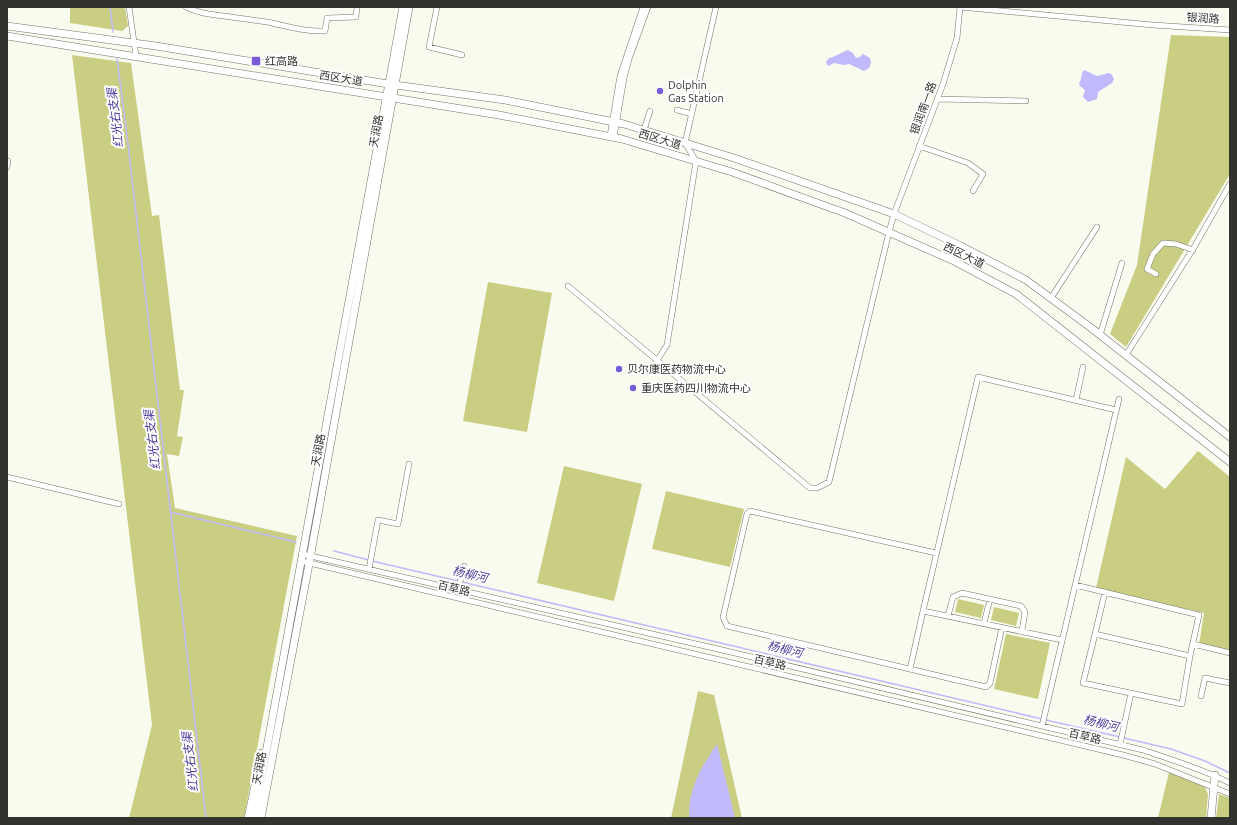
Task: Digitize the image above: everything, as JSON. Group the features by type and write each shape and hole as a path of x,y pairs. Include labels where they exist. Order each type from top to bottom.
{"main road":[{"path":"390,97 403,11 410,7"},
{"name":"西区大道","path":"7,26 156,46 392,85 505,100 614,122 734,158 894,214 961,246 1026,280 1126,355 1230,437"},
{"name":"西区大道","path":"7,36 500,115 612,137 732,172 838,210 952,260 1016,294 1230,462"},
{"name":"天润路","path":"254,818 390,97"},
{"name":"天润路","path":"261,818 309,564 304,557"},
{"path":"248,818 261,756 271,728"},
{"path":"266,818 276,762 277,734"},
{"path":"1211,818 1213,787 1216,776"}],"street":[{"path":"129,7 136,56"},
{"path":"186,7 210,15 268,23 313,32 325,31 327,18 356,17 357,7"},
{"path":"437,7 430,47 462,55"},
{"path":"612,137 620,76 643,7"},
{"path":"614,122 627,65 648,7"},
{"path":"568,286 656,360 658,359 667,345 696,161 685,143 716,7"},
{"name":"银润路","path":"960,7 1135,26 1230,30"},
{"name":"银润南一路","path":"656,360 810,488 817,488 829,482 889,232 894,214 937,99 957,38 960,7"},
{"path":"937,99 1026,101"},
{"path":"676,110 692,114"},
{"path":"644,130 650,111"},
{"path":"919,146 968,163 983,174 973,191"},
{"path":"7,167 8,160"},
{"path":"1126,355 1193,250 1230,184"},
{"path":"1051,298 1097,227"},
{"path":"1156,274 1147,270 1153,254 1164,243 1176,244 1193,250"},
{"path":"1100,335 1122,263"},
{"path":"1076,400 1083,367"},
{"path":"910,669 978,377 1116,410"},
{"path":"1043,722 1119,399"},
{"path":"369,569 378,520 398,524 409,464"},
{"path":"7,477 119,504"},
{"path":"936,553 750,511 747,514 724,617 727,626 986,687 990,683 1002,627"},
{"name":"百草路","path":"304,557 369,569 1121,740 1230,782"},
{"name":"百草路","path":"309,564 1123,755 1156,764 1230,794"},
{"path":"458,590 464,566"},
{"path":"1075,585 1105,592 1200,615 1190,656 1182,704 1083,683 1105,592"},
{"path":"948,616 953,597 962,593 1021,606 1025,612 1022,631"},
{"path":"984,624 990,599"},
{"path":"923,611 1062,640"},
{"path":"1095,634 1190,656"},
{"path":"1193,644 1230,653"},
{"path":"1201,696 1205,678 1230,683"},
{"path":"1121,740 1131,693"}],"green space":[{"path":"70,7 125,7 128,26 122,31 70,23"},
{"path":"1171,35 1230,37 1230,174 1126,347 1110,334 1137,265"},
{"path":"72,55 131,63 152,216 159,215 180,390 184,390 177,436 183,437 179,456 167,454 175,508 297,536 244,818 129,818 152,725"},
{"path":"488,282 552,293 527,432 463,421"},
{"path":"1198,451 1230,477 1230,652 1199,645 1204,613 1096,588 1126,457 1165,489"},
{"path":"564,466 642,484 614,601 537,583"},
{"path":"666,491 744,509 730,567 652,549"},
{"path":"958,599 984,605 981,618 955,612"},
{"path":"994,607 1019,613 1016,626 991,620"},
{"path":"1006,634 1050,643 1038,699 994,689"},
{"path":"698,691 714,695 742,818 671,818"},
{"path":"1169,772 1205,787 1208,794 1206,818 1158,818"},
{"path":"1219,794 1230,798 1230,818 1216,818"}],"shaded area":[{"path":"848,50 853,53 856,58 863,54 870,58 871,63 869,68 864,71 849,64 844,65 834,63 828,66 826,62 829,58"},
{"path":"1084,70 1097,76 1109,73 1114,79 1112,83 1098,92 1097,99 1088,102 1083,97 1085,90 1079,83"},
{"path":"717,744 735,818 689,818 689,807 693,788 701,770"}],"waterway":[{"name":"红光右支渠","path":"110,7 113,32"},
{"name":"红光右支渠","path":"117,59 206,818"},
{"name":"杨柳河","path":"170,512 296,542"},
{"name":"杨柳河","path":"334,551 369,560"},
{"name":"杨柳河","path":"372,561 458,581"},
{"name":"杨柳河","path":"462,582 1042,719"},
{"name":"杨柳河","path":"1046,720 1120,737"},
{"name":"杨柳河","path":"1124,738 1171,749 1205,761 1230,773"}],"place":[{"name":"红高路","path":"256,61"},
{"name":"Dolphin Gas Station","path":"660,91"},
{"name":"贝尔康医药物流中心","path":"619,369"},
{"name":"重庆医药四川物流中心","path":"633,388"}]}
